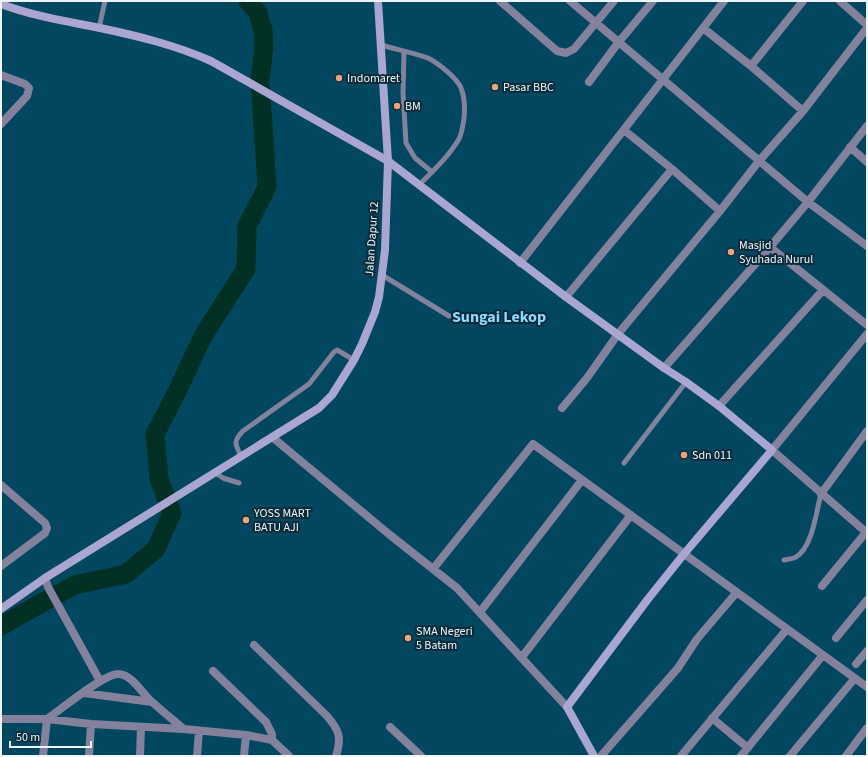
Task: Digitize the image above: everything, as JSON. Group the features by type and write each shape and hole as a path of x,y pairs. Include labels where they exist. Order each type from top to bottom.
{"street":[{"name":"Jalan Dapur 12","path":"1,608 44,578 319,408 332,395 354,360 375,312 379,297 385,250 388,161 378,1"},
{"path":"500,1 557,51 566,53 574,49 614,1"},
{"path":"570,1 808,202 867,246"},
{"path":"589,82 618,43 653,1"},
{"path":"520,263 724,1"},
{"path":"751,66 803,1"},
{"path":"562,408 587,378 618,334 720,211 759,161 803,111 867,27 840,1"},
{"path":"1,4 15,10 36,15 156,40 192,52 211,61 388,161 520,263 664,368 719,406 772,450 820,494 867,532 822,586"},
{"path":"703,28 751,66 803,111"},
{"path":"1,75 25,84 29,88 27,96 2,122"},
{"path":"664,368 808,202 867,126"},
{"path":"624,130 720,211"},
{"path":"850,147 867,162"},
{"path":"566,297 672,169"},
{"path":"770,247 867,325"},
{"path":"719,406 823,290"},
{"path":"567,707 648,599 684,554 867,334"},
{"path":"820,494 867,431"},
{"path":"272,437 457,588 567,707 594,756"},
{"path":"433,569 533,444 867,687"},
{"path":"480,612 582,480"},
{"path":"1,485 45,523 47,528 45,533 1,566"},
{"path":"522,657 632,515"},
{"path":"44,578 100,681"},
{"path":"601,756 678,668 697,639 737,592"},
{"path":"836,638 867,600"},
{"path":"681,756 787,629"},
{"path":"254,645 333,722 338,730 339,739 336,756"},
{"path":"856,664 867,651"},
{"path":"741,756 823,655"},
{"path":"214,671 266,722 270,728 272,740"},
{"path":"43,756 47,720 100,681 115,674 125,676 152,702 184,729"},
{"path":"790,756 855,678"},
{"path":"84,693 152,702"},
{"path":"712,718 748,748"},
{"path":"1,719 47,720 184,729 246,735 272,740 289,756"},
{"path":"89,756 91,724"},
{"path":"140,756 141,727"},
{"path":"390,727 421,756"},
{"path":"197,756 199,731"},
{"path":"846,756 866,733"},
{"path":"244,756 246,735"}],"lane":[{"path":"99,28 105,1"},
{"path":"381,45 428,58 442,67 461,87 464,100 463,125 460,138 453,148 419,185"},
{"path":"404,52 403,94 406,143 415,158 432,172"},
{"path":"382,276 449,316"},
{"path":"241,456 235,444 236,438 243,431 309,384 334,352 337,350 340,351 354,360"},
{"path":"624,463 686,382"},
{"path":"214,472 224,478 239,483"},
{"path":"784,560 795,558 804,551 810,539 820,494"}],"waterway":[{"path":"1,626 75,585 126,574 156,549 172,513 159,479 155,434 176,394 203,336 246,269 247,226 267,187 260,80 264,47 263,30 258,13 248,1"}],"place":[{"name":"Indomaret","path":"339,78"},
{"name":"Pasar BBC","path":"495,87"},
{"name":"BM","path":"397,106"},
{"name":"Masjid Syuhada Nurul","path":"731,252"},
{"name":"Sdn 011","path":"684,455"},
{"name":"YOSS MART BATU AJI","path":"246,520"},
{"name":"SMA Negeri 5 Batam","path":"408,638"}],"district":[{"name":"Sungai Lekop","path":"499,317"}]}
